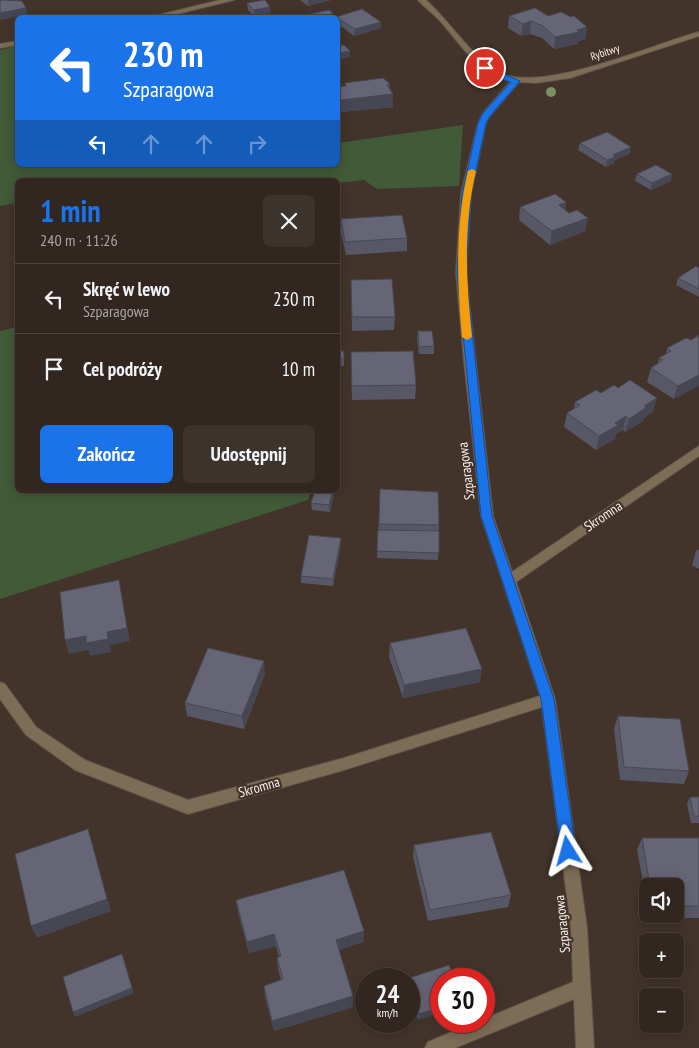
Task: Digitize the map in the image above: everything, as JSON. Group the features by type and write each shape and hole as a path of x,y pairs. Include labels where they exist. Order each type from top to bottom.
{"street":[{"path":"162,15 230,0"},
{"path":"422,0 448,25 479,64 496,75 516,81"},
{"name":"Rybitwy","path":"516,81 544,81 567,76 699,34"},
{"path":"0,46 15,44"},
{"name":"Szparagowa","path":"516,81 486,115 482,123 466,194 461,273 487,516 548,699 579,928 585,1048"},
{"name":"Skromna","path":"508,582 699,450"},
{"name":"Skromna","path":"0,688 31,730 80,765 188,807 344,764 548,699"},
{"path":"434,1048 582,987"}],"green space":[{"path":"15,46 15,167 340,167 340,143 463,125 459,186 377,189 364,180 340,183 340,178 15,178 15,203 0,206 0,50"},
{"path":"15,327 15,493 310,493 308,500 0,599 0,331"}],"building":[{"path":"265,0 270,7 254,10 247,3"},
{"path":"0,1 22,1 26,8 0,13"},
{"path":"535,8 548,16 561,12 571,17 574,16 587,27 577,30 579,32 555,37 543,26 531,21 523,24 509,16"},
{"path":"362,9 381,22 355,29 340,20 340,16"},
{"path":"329,10 333,13 329,15 305,15"},
{"path":"344,45 350,51 340,53 340,46"},
{"path":"383,78 390,84 387,85 393,94 341,100 340,87 346,86 345,83"},
{"path":"607,132 631,147 613,155 615,157 607,160 580,143"},
{"path":"656,165 672,174 652,183 637,174"},
{"path":"555,194 566,202 559,205 569,213 577,210 588,218 552,231 520,207"},
{"path":"402,215 407,238 345,242 341,219"},
{"path":"696,266 699,268 699,289 678,278"},
{"path":"392,279 395,317 352,317 351,280"},
{"path":"418,331 432,331 434,346 419,347"},
{"path":"699,335 699,375 678,386 651,368 663,360 659,358 671,351 667,348 686,338 691,340"},
{"path":"340,351 344,351 344,358 340,359"},
{"path":"413,351 416,385 352,386 351,352"},
{"path":"630,380 657,398 629,419 626,416 615,423 618,425 599,436 567,413 580,405 575,402 596,390 601,393 614,385 618,388"},
{"path":"380,489 438,492 439,525 379,524"},
{"path":"314,493 332,493 329,505 311,503"},
{"path":"378,530 439,531 439,553 377,551"},
{"path":"309,535 341,538 333,579 301,576"},
{"path":"119,580 127,628 107,632 108,639 86,643 86,636 65,640 60,592"},
{"path":"466,628 482,669 404,685 390,643"},
{"path":"208,648 264,661 242,716 185,703"},
{"path":"618,716 680,719 689,771 624,767"},
{"path":"690,797 699,797 699,816 694,816"},
{"path":"88,829 107,899 31,926 15,854"},
{"path":"491,832 511,895 430,910 414,845"},
{"path":"642,838 699,838 699,906 684,906 684,878 649,878"},
{"path":"344,870 364,931 336,940 353,996 272,1021 264,986 283,979 277,958 281,956 274,934 247,942 236,900"},
{"path":"122,954 132,988 73,1012 63,977"},
{"path":"430,971 430,1010 420,1014 420,974"}],"slow traffic":[{"path":"467,337 461,273 466,194 472,171"}],"route":[{"path":"485,68 496,75 516,81 507,89 486,115 482,123 466,194 461,273 469,361 487,516 548,699 568,851"}]}
